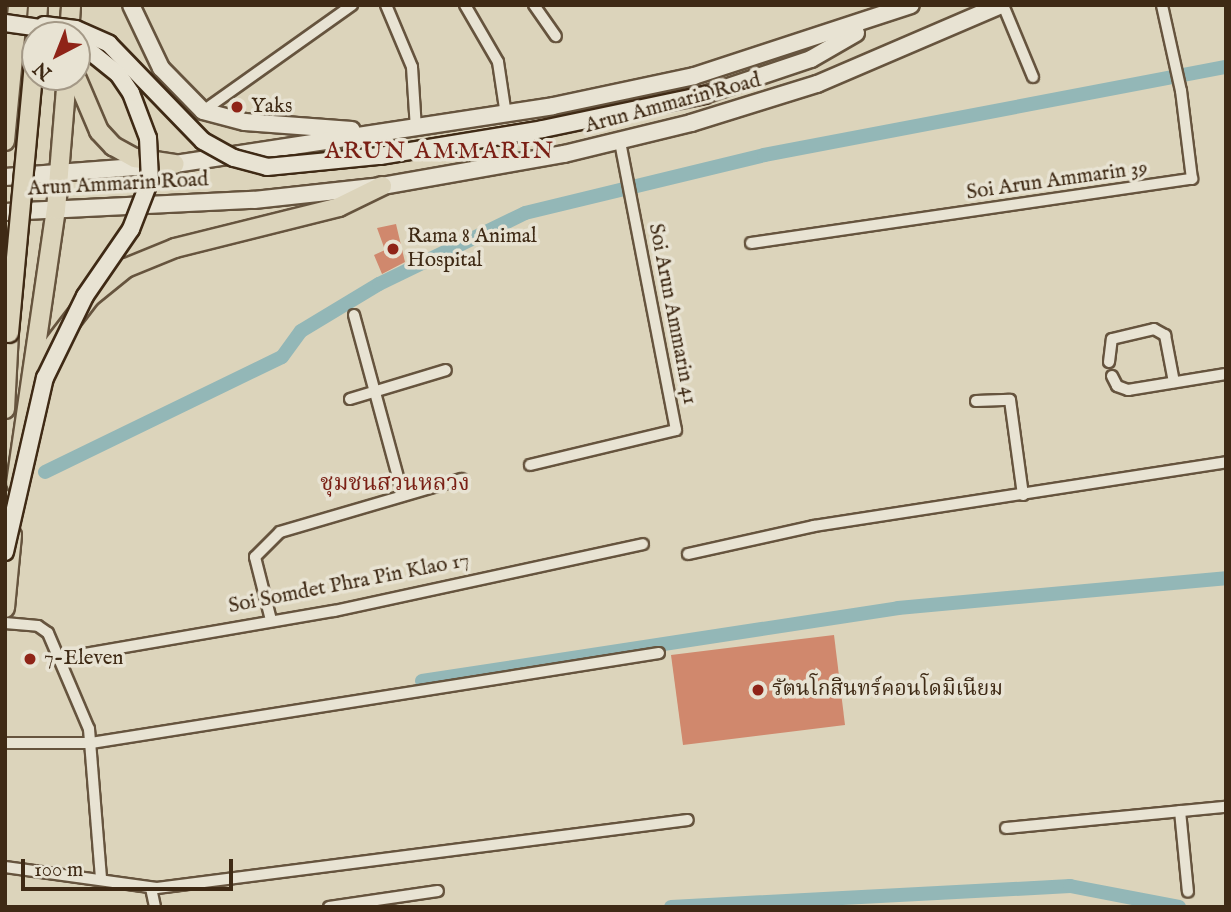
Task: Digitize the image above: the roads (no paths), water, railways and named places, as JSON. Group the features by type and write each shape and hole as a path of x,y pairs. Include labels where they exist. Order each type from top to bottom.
{"main road":[{"path":"5,141 18,5"},
{"path":"131,5 161,68 203,111 245,122 390,133"},
{"name":"Arun Ammarin Road","path":"5,177 175,164 506,115 694,76 884,18 911,5"},
{"name":"Arun Ammarin Road","path":"5,212 254,200 382,186 620,141 817,84 1002,5"},
{"path":"91,36 109,44 203,141 233,158 267,167 530,131 704,95 811,59 884,18"},
{"path":"5,552 45,378 85,296 139,215 149,180 148,138 131,93 118,74 91,52"},
{"path":"5,409 32,91"},
{"path":"5,608 18,462 61,172 66,91"},
{"path":"82,91 99,131 113,146 135,158 175,164"},
{"path":"30,377 68,321 126,268 175,248 329,211 382,186"},
{"path":"5,437 18,462"}],"street":[{"path":"203,111 352,5"},
{"path":"386,5 412,67 416,129"},
{"path":"465,5 498,62 506,115"},
{"path":"534,5 555,36"},
{"path":"1002,5 1033,77"},
{"name":"Soi Arun Ammarin 39","path":"751,243 1181,184 1192,179 1193,166 1181,91 1162,5"},
{"name":"Soi Arun Ammarin 41","path":"530,465 676,430 620,141"},
{"path":"354,315 403,495"},
{"path":"1109,362 1112,339 1154,329 1165,335 1174,382"},
{"path":"350,399 446,370"},
{"path":"1112,376 1122,390 1226,374"},
{"path":"976,401 1010,400 1023,495"},
{"path":"688,554 814,526 1226,462"},
{"path":"271,620 255,556 262,546 280,531 461,480"},
{"name":"Soi Somdet Phra Pin Klao 17","path":"61,658 271,620 643,544"},
{"path":"5,623 38,626 48,633 61,658 91,743 102,877"},
{"path":"5,743 91,743 659,653"},
{"path":"1006,828 1226,807"},
{"path":"1180,811 1188,892"},
{"path":"5,867 102,877 151,888 688,820"},
{"path":"151,888 155,907"},
{"path":"328,907 438,891"}],"waterway":[{"path":"45,472 282,357 301,331 379,284 525,213 764,155 1226,67"},
{"path":"422,681 898,608 1226,578"},
{"path":"671,907 1070,886 1179,907"}],"place":[{"name":"Yaks","path":"237,107"},
{"name":"Rama 8 Animal Hospital","path":"393,249"},
{"name":"7-Eleven","path":"30,659"},
{"name":"รัตนโกสินทร์คอนโดมิเนียม","path":"758,690"}],"district":[{"name":"ARUN AMMARIN","path":"440,152"},
{"name":"ชุมชนสวนหลวง","path":"395,484"}]}
